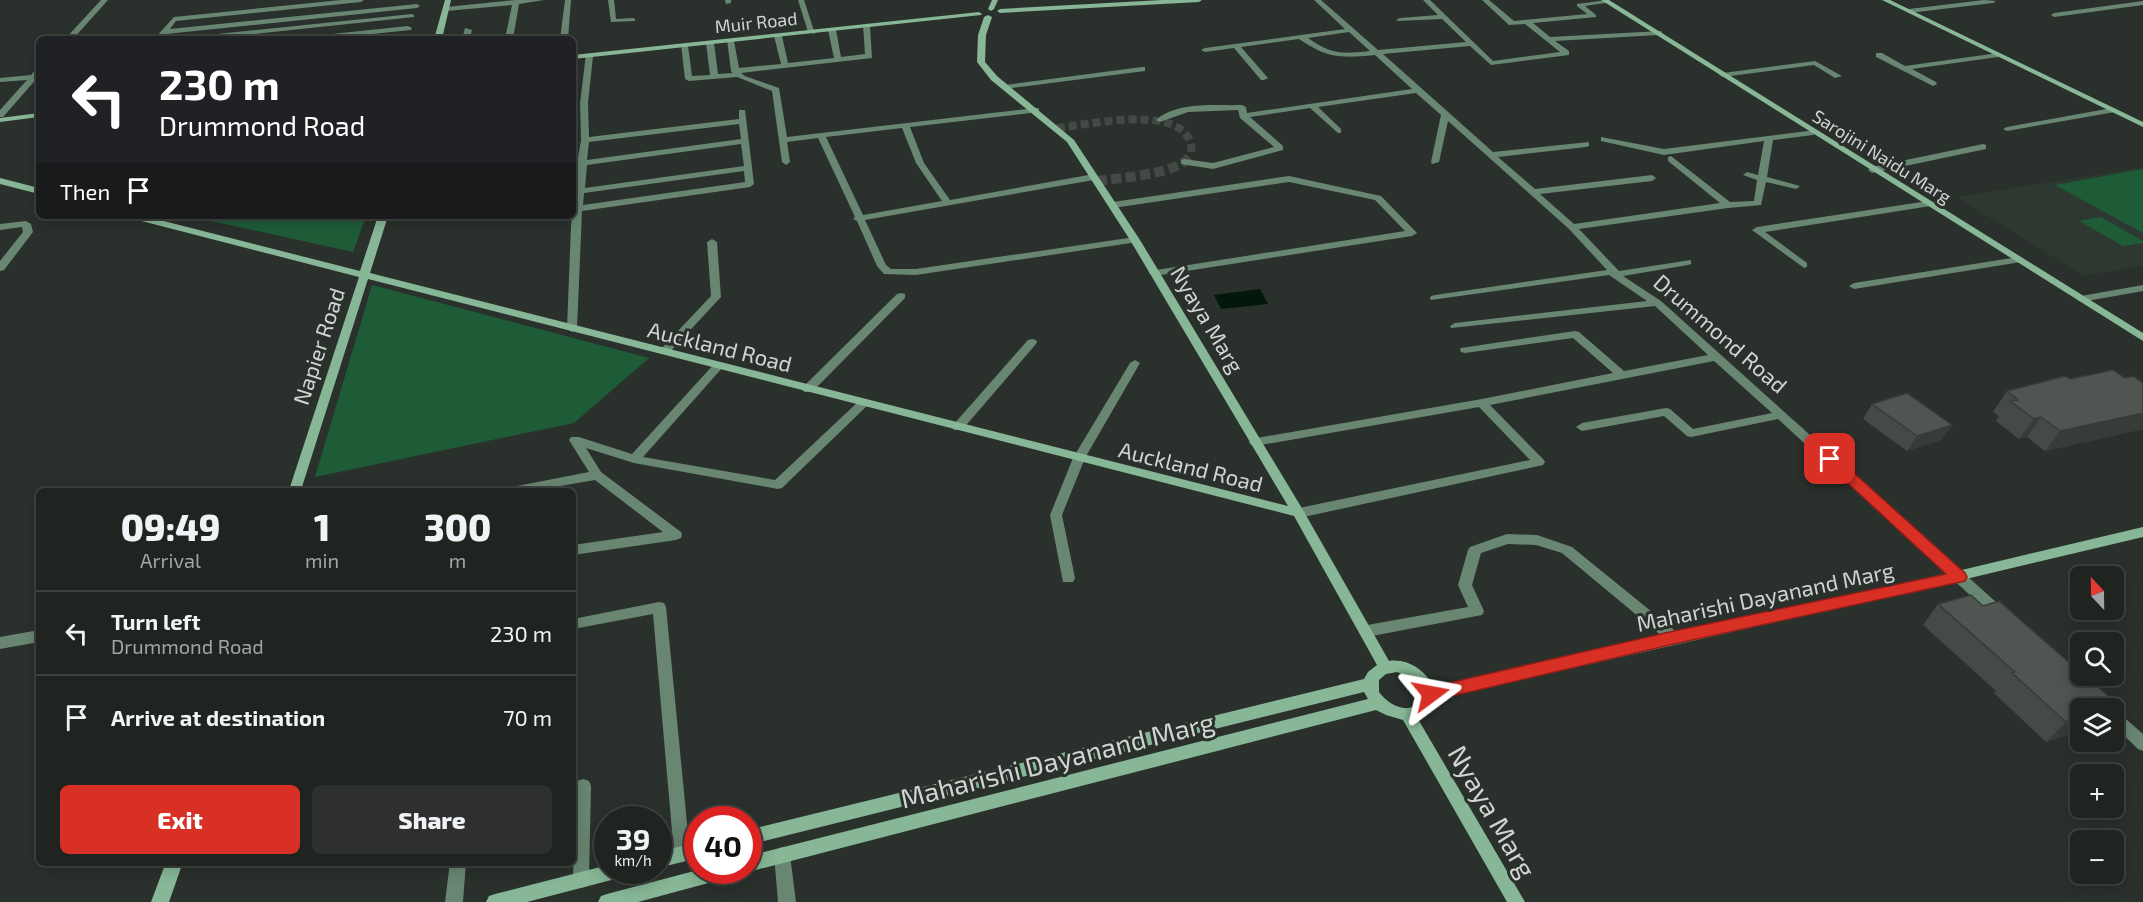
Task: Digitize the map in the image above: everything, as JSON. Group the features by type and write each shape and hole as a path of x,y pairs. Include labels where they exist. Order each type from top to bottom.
{"street":[{"path":"72,36 105,0"},
{"path":"161,36 174,19 224,10 361,0"},
{"path":"439,36 448,0"},
{"path":"446,9 475,3 542,0"},
{"path":"564,36 568,0"},
{"path":"611,0 613,21 633,20"},
{"path":"801,0 812,32"},
{"name":"Nyaya Marg","path":"995,0 986,13 981,62 1005,87 1070,140 1135,240 1299,513 1385,667"},
{"path":"986,13 998,15 1000,11 1110,3 1199,0"},
{"name":"Drummond Road","path":"1317,0 1572,227 1614,273 1656,303 2010,623"},
{"path":"1426,0 1491,63 1566,53 1527,22"},
{"path":"1485,0 1512,23 1594,16 1579,5 1606,1"},
{"path":"1885,0 2143,125"},
{"name":"Sarojini Naidu Marg","path":"1606,1 2143,338"},
{"path":"1909,11 1993,1"},
{"path":"510,36 516,2"},
{"path":"282,36 298,3"},
{"path":"2054,15 2143,3"},
{"path":"164,32 417,6"},
{"name":"Muir Road","path":"576,57 986,13"},
{"path":"216,36 412,16"},
{"path":"1400,20 1443,17"},
{"path":"684,46 689,79 714,77 785,65 869,56 866,26"},
{"path":"1575,26 1591,37"},
{"path":"332,36 408,28"},
{"path":"467,36 468,30"},
{"path":"832,30 838,58"},
{"path":"1205,50 1351,30"},
{"path":"1550,39 1658,33"},
{"path":"778,36 785,65"},
{"path":"1301,37 1322,51 1342,56 1472,45"},
{"path":"730,41 736,73 741,79 767,84 776,90 786,162"},
{"path":"710,43 714,77"},
{"path":"1236,46 1264,78"},
{"path":"1879,55 1934,84"},
{"path":"1904,68 1998,55"},
{"path":"572,329 577,209 580,163 585,140 584,103 589,56"},
{"path":"1724,75 1815,63 1838,76"},
{"path":"1005,87 1142,69"},
{"path":"0,80 36,74"},
{"path":"0,117 36,74"},
{"path":"1243,116 1418,90"},
{"path":"576,104 584,103"},
{"path":"1312,106 1338,131"},
{"path":"1160,120 1168,114 1242,107 1243,116 1280,148 1213,166 1184,162"},
{"path":"783,140 1036,110"},
{"path":"2007,129 2112,110"},
{"path":"1435,162 1445,114"},
{"path":"0,117 36,115"},
{"path":"577,209 750,184 742,117 585,140"},
{"path":"905,125 920,163 948,202"},
{"path":"1604,139 1664,152 1813,132"},
{"path":"822,136 858,219 882,266 888,272 897,274 1135,240"},
{"path":"1572,227 1758,202 1769,138"},
{"path":"580,163 745,141"},
{"path":"1491,155 1586,144"},
{"path":"1872,170 1983,147"},
{"path":"1671,159 1728,205"},
{"path":"579,191 748,168"},
{"path":"1747,174 1796,186"},
{"path":"858,219 1094,177"},
{"path":"1532,192 1652,178"},
{"path":"1113,205 1289,179 1378,198 1412,233 1154,273"},
{"path":"0,181 36,190"},
{"path":"1804,265 1757,230 1928,204"},
{"name":"Auckland Road","path":"145,219 1299,513"},
{"name":"Napier Road","path":"296,488 382,219"},
{"path":"0,227 26,224 28,232 0,268"},
{"path":"664,352 716,297 712,243"},
{"path":"1854,286 2018,260"},
{"path":"1435,298 1688,262"},
{"path":"2081,299 2143,288"},
{"path":"808,389 901,296"},
{"path":"1455,326 1656,303"},
{"path":"1465,350 1575,334 1622,375"},
{"path":"958,427 1032,342"},
{"path":"1255,442 1482,404 1717,357"},
{"path":"1068,578 1056,515 1079,458 1135,363"},
{"path":"634,459 719,366"},
{"path":"576,550 676,534 597,474 575,440 634,459 778,484 864,403"},
{"path":"1299,513 1539,462 1482,404"},
{"path":"1582,427 1666,412 1691,433 1782,415"},
{"path":"527,488 597,474"},
{"name":"Maharishi Dayanand Marg","path":"1431,694 1674,638 1959,577 2143,532"},
{"path":"1367,632 1477,611 1465,585 1475,550 1507,538 1537,540 1567,550 1674,638"},
{"path":"576,623 659,607 684,806"},
{"path":"0,643 36,637"},
{"path":"1385,667 1408,669 1427,683 1431,694 1428,704 1420,711 1408,715 1397,714 1378,703 1372,694 1370,684 1375,673 1385,667"},
{"name":"Maharishi Dayanand Marg","path":"762,835 1370,684"},
{"name":"Maharishi Dayanand Marg","path":"762,860 1378,703"},
{"name":"Nyaya Marg","path":"1408,715 1516,902"},
{"path":"2124,726 2143,744"},
{"path":"581,880 583,786"},
{"path":"782,855 787,902"},
{"path":"160,902 174,866"},
{"path":"454,902 458,866"},
{"path":"495,902 594,877"},
{"path":"607,902 684,881"}],"shaded area":[{"path":"2143,167 2143,265 2084,276 1957,197"},
{"path":"1260,289 1268,304 1221,309 1214,295"}],"green space":[{"path":"2143,169 2143,233 2055,185"},
{"path":"2101,217 2143,243 2123,246 2079,221"},
{"path":"202,219 365,219 353,252"},
{"path":"372,285 649,358 574,423 315,477"}],"building":[{"path":"2113,370 2125,378 2133,376 2143,383 2143,413 2060,431 2041,417 2034,419 2010,401 2018,400 2007,391 2065,376 2070,379"},
{"path":"1907,393 1952,425 1917,436 1872,404"},
{"path":"1971,595 1983,606 1999,601 2070,663 2070,686 2097,686 2111,698 2070,698 2070,721 2066,722 2012,673 2015,672 1938,604"}],"tunnel":[{"path":"1057,128 1129,119 1167,123 1181,130 1190,141 1192,154"},
{"path":"1097,181 1163,171 1186,161 1192,154"}],"route":[{"path":"1431,694 1674,638 1959,577 1830,459"}]}
